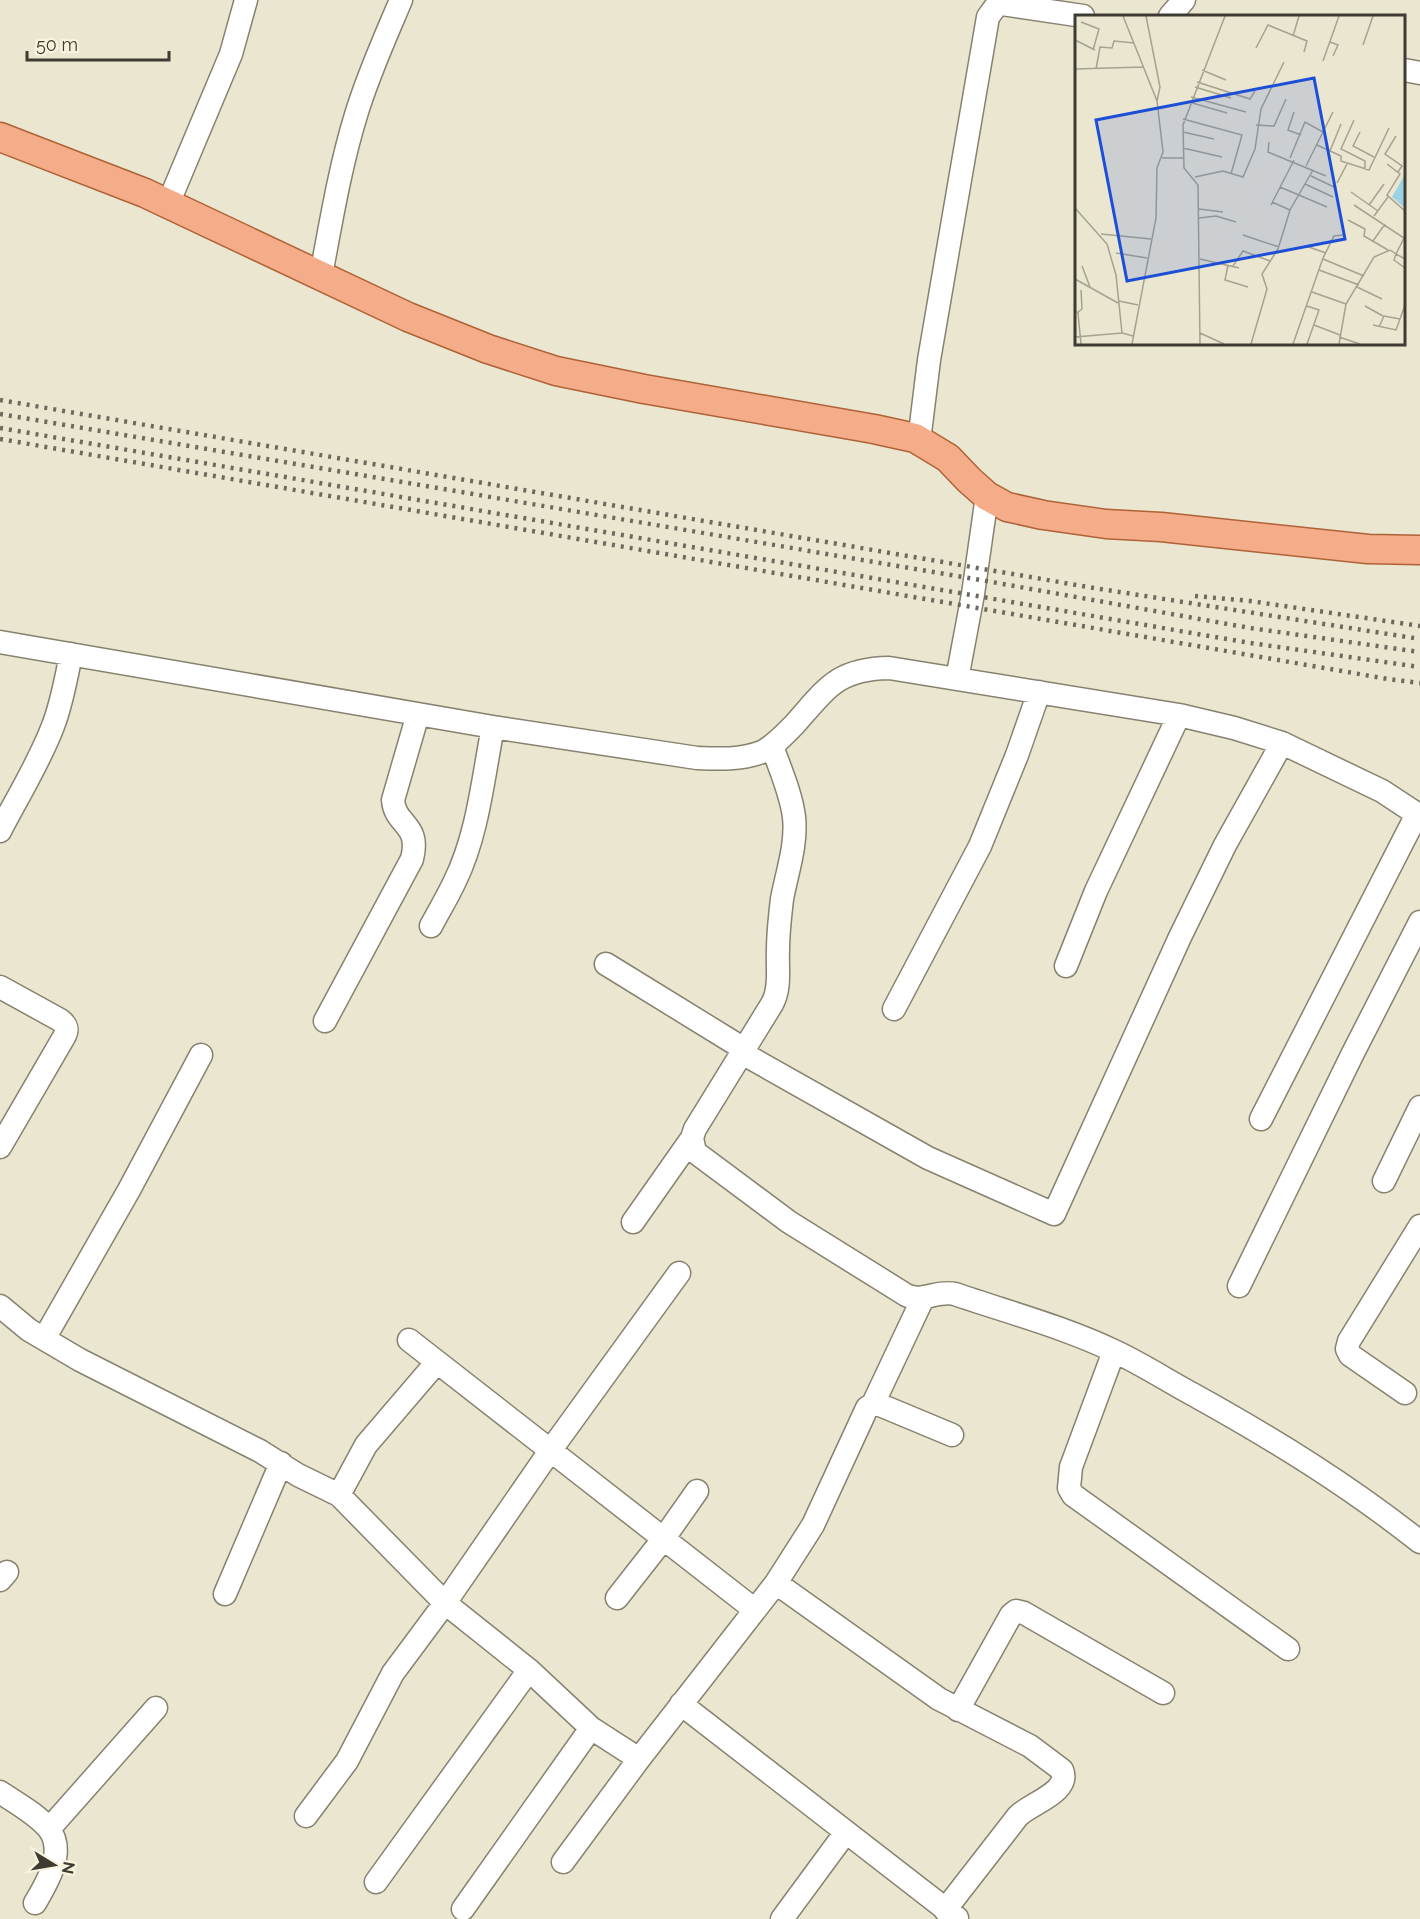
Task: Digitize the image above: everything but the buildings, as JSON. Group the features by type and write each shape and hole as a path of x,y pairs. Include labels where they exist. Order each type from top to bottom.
{"main road":[{"path":"0,137 145,193 448,333 488,349 556,371 874,429 919,441 948,458 987,496 1007,507 1106,524 1161,527 1368,549 1420,550"}],"street":[{"path":"168,204 231,54 246,0"},
{"path":"321,275 340,174 356,115 376,58 401,0"},
{"path":"1171,15 1184,0"},
{"path":"919,441 929,360 986,28 992,10 1000,2 1077,15"},
{"path":"1405,70 1420,73"},
{"path":"957,679 973,594 987,496"},
{"path":"0,642 493,727 697,758 744,757 772,746 837,680 856,671 890,668 1179,715 1234,728 1282,743 1382,791 1418,815 1262,1119"},
{"path":"0,831 47,741 61,703 71,654"},
{"path":"894,1010 980,846 1017,754 1038,692"},
{"path":"325,1021 412,859 415,843 413,835 395,811 393,800 418,714"},
{"path":"1066,966 1096,891 1179,715"},
{"path":"431,926 456,880 474,826 493,727"},
{"path":"606,963 743,1051 928,1158 1054,1214 1180,937 1225,845 1282,743"},
{"path":"633,1222 692,1138 695,1129 772,1004 777,991 778,948 783,899 792,854 794,817 790,796 772,746"},
{"path":"1239,1286 1420,922"},
{"path":"0,987 60,1020 64,1023 66,1030 0,1147"},
{"path":"44,1339 129,1190 201,1055"},
{"path":"1384,1181 1420,1107"},
{"path":"692,1138 695,1152 789,1222 906,1295 915,1299 940,1293 955,1294 1114,1351 1243,1422 1333,1477 1420,1542"},
{"path":"1405,1393 1350,1355 1347,1349 1349,1341 1420,1226"},
{"path":"306,1815 347,1761 393,1673 445,1604 550,1451 679,1273"},
{"path":"563,1862 639,1758 776,1583 813,1525 867,1408 873,1404 923,1298"},
{"path":"0,1306 29,1330 80,1360 339,1495 445,1604 530,1670 591,1728 639,1758"},
{"path":"409,1340 755,1610"},
{"path":"1114,1351 1071,1467 1069,1488 1073,1495 1288,1650"},
{"path":"339,1495 366,1445 437,1362"},
{"path":"873,1404 952,1435"},
{"path":"225,1594 281,1463"},
{"path":"617,1598 697,1491"},
{"path":"681,1704 951,1914 1018,1816 1026,1808 1058,1790 1064,1780 1062,1770 1057,1765 1030,1746 939,1699 776,1583"},
{"path":"958,1710 1011,1615 1016,1611 1024,1613 1163,1693"},
{"path":"376,1882 530,1670"},
{"path":"49,1829 156,1708"},
{"path":"463,1909 591,1728"},
{"path":"0,1792 49,1829 54,1844 55,1857 50,1879 35,1903"},
{"path":"782,1919 846,1832"}],"railway":[{"path":"0,400 1094,588 1420,639"},
{"path":"0,414 975,579 1250,628 1420,652"},
{"path":"0,428 1250,643 1420,667"},
{"path":"0,439 1420,683"},
{"path":"1195,596 1250,601 1420,626"}]}
